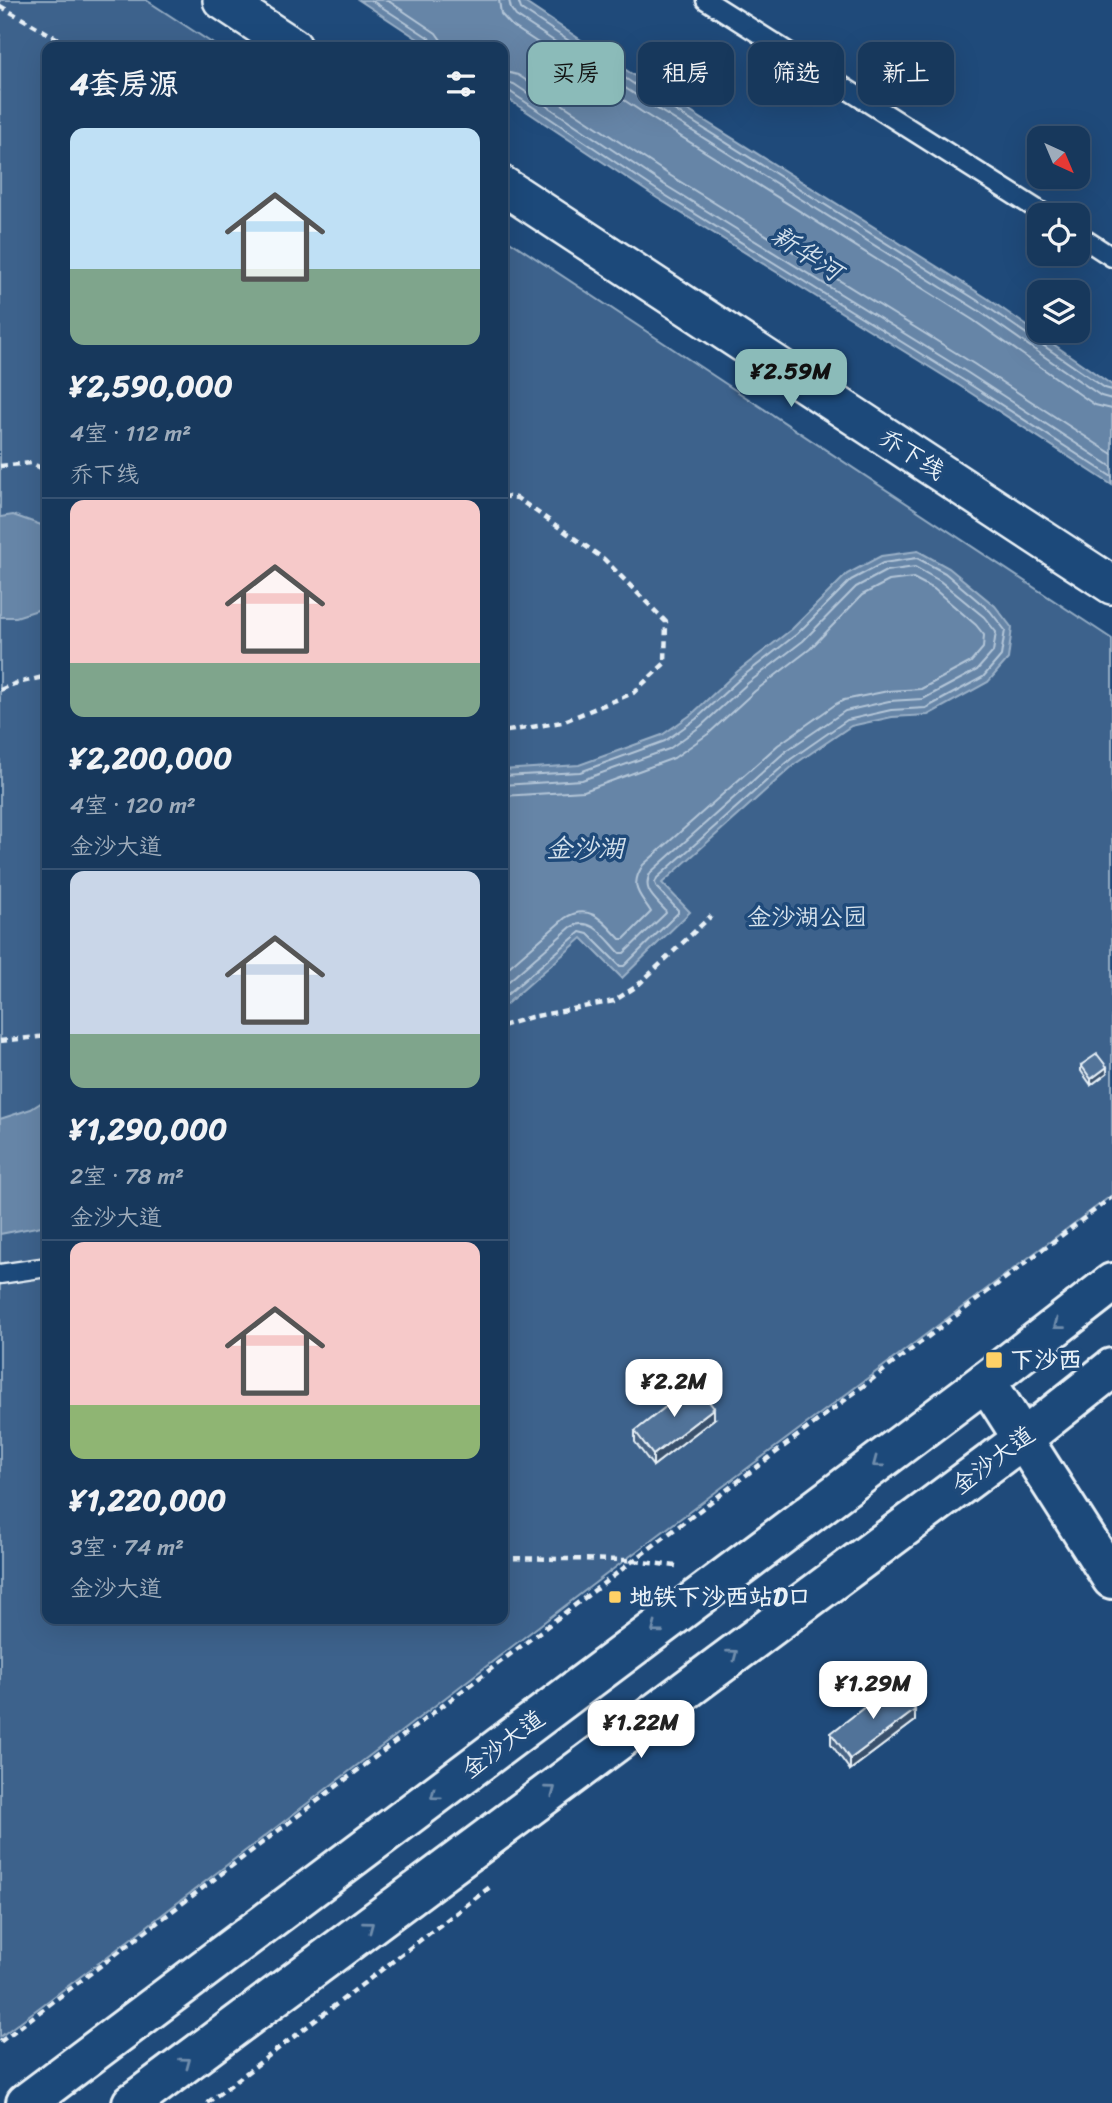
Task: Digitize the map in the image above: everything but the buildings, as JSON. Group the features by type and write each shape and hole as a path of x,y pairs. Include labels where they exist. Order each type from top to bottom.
{"main road":[{"name":"金沙大道","path":"26,2103 986,1381 1112,1283"},
{"name":"金沙大道","path":"132,2103 1024,1438 1112,1368"},
{"path":"986,1381 1112,1579"}],"street":[{"path":"222,0 285,42"},
{"name":"乔下线","path":"508,189 1112,585"}],"lane":[{"path":"706,0 1027,203"},
{"path":"1090,243 1112,257"},
{"path":"0,1274 42,1268"}],"path":[{"path":"0,6 63,42"},
{"path":"0,466 31,463 42,468"},
{"path":"508,497 517,498 604,559 666,622 665,663 633,693 562,722 508,731"},
{"path":"0,690 42,678"},
{"path":"508,1024 614,1001 637,986 711,916"},
{"path":"0,1041 42,1037"},
{"path":"0,2042 1112,1197"},
{"path":"508,1558 633,1561 732,1572"}],"green space":[{"name":"金沙湖公园","path":"0,0 146,0 210,42 42,42 42,1624 508,1624 508,240 1112,639 1112,1195 625,1560 0,2037"}],"water":[{"name":"新华河","path":"359,0 521,0 584,42 528,42 528,105 624,105 624,69 638,78 638,105 680,105 987,298 1027,326 1027,343 1052,343 1112,385 1112,485 960,386 657,198 508,99 508,42 422,42"},
{"path":"13,515 42,525 42,609 16,617 0,617 0,517"},
{"name":"金沙湖","path":"918,551 949,568 995,606 1012,628 1008,659 988,682 928,715 892,717 851,726 795,764 662,883 690,912 622,978 582,938 508,1003 508,770 579,765 662,735 692,714 738,671 792,629 847,574 881,556"},
{"path":"42,1102 42,1226 0,1234 0,1119 31,1109"}],"place":[{"name":"下沙西","path":"994,1360"},
{"name":"地铁下沙西站D口","path":"615,1597"}]}
